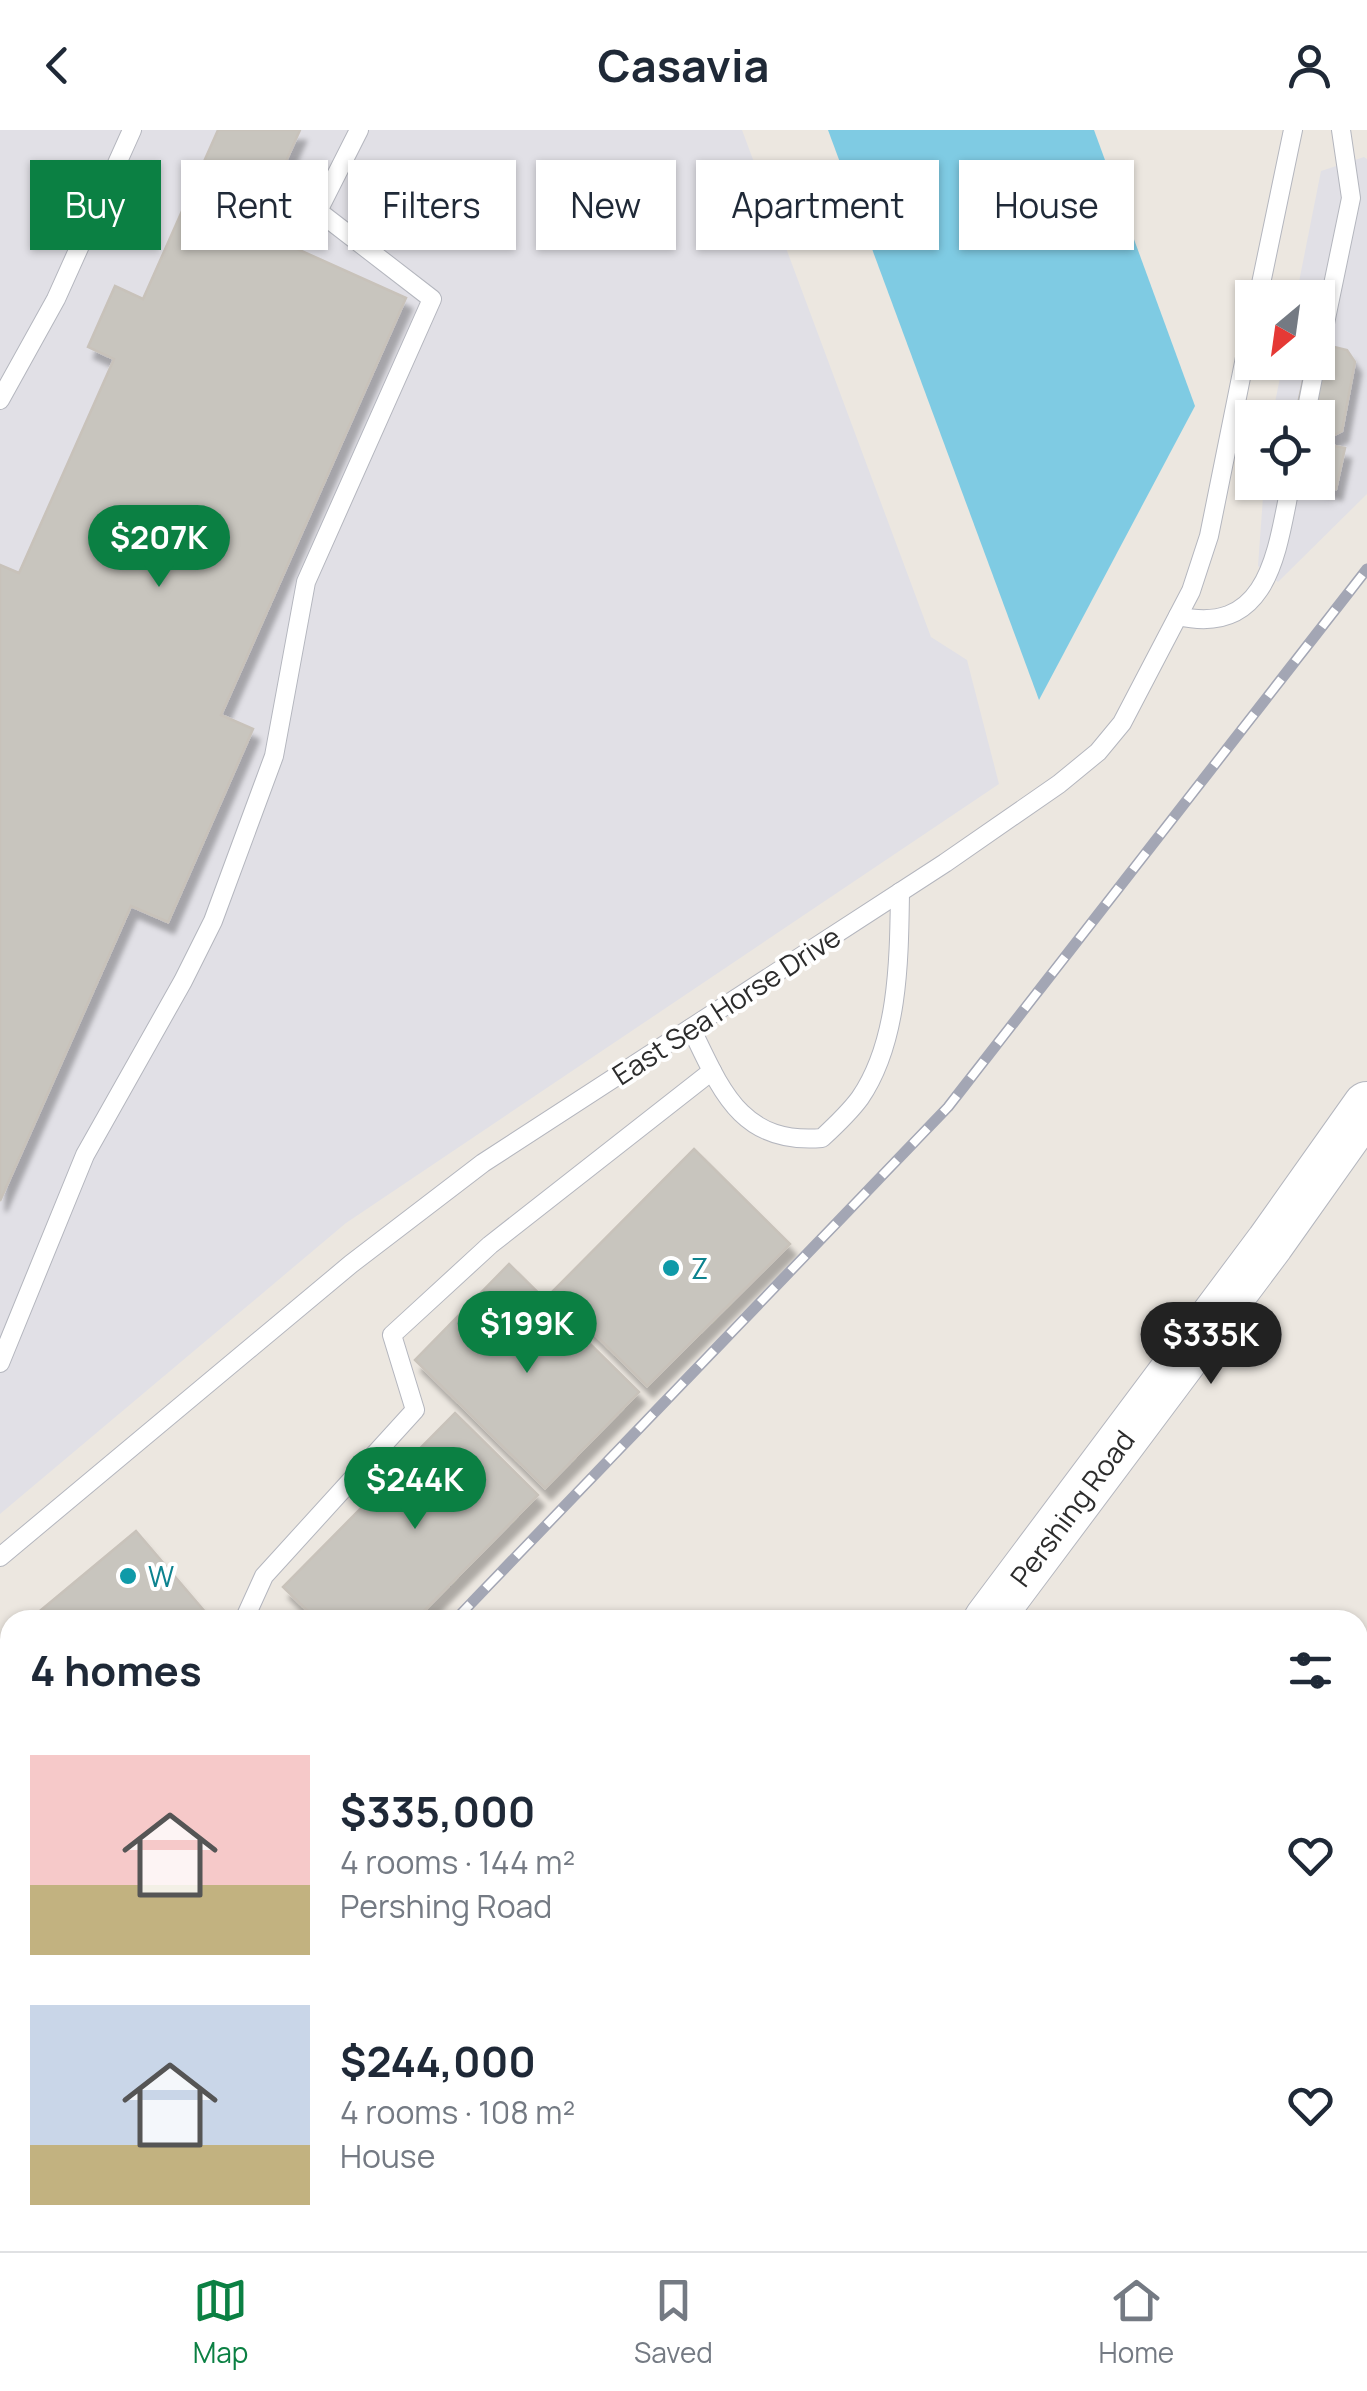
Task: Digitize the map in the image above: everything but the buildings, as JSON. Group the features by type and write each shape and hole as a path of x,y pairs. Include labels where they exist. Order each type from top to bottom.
{"street":[{"name":"Pershing Road","path":"995,1610 1270,1243 1367,1106"}],"lane":[{"path":"3,391 56,300 132,130"},
{"path":"0,1363 85,1155 184,981 213,920 274,756 306,582 432,298 318,210 359,130"},
{"path":"1262,280 1294,130"},
{"path":"1334,280 1351,198 1341,130"},
{"name":"East Sea Horse Drive","path":"0,1557 351,1264 483,1163 900,892 1059,784 1098,752 1122,724 1191,592 1209,536 1240,380"},
{"path":"1178,616 1204,622 1238,610 1257,597 1268,575 1287,500"},
{"path":"691,1028 722,1093 744,1118 772,1133 798,1140 822,1138 860,1098 882,1054 899,957 900,892"},
{"path":"249,1610 264,1576 415,1410 392,1335 490,1245 712,1071"}],"shaded area":[{"path":"0,130 742,130 753,160 696,160 696,250 787,250 931,637 967,660 999,784 346,1223 0,1514"},
{"path":"1367,159 1367,494 1278,582 1258,566 1263,500 1335,500 1335,400 1275,400 1280,380 1335,380 1335,280 1299,280 1321,171"}],"water":[{"path":"828,130 1094,130 1105,160 959,160 959,250 1134,250 1134,239 1195,406 1039,700 872,250 939,250 939,160 839,160"}],"railway":[{"path":"465,1610 948,1107 1367,569"}],"place":[{"name":"Z","path":"671,1268"},
{"name":"W","path":"128,1576"}]}
